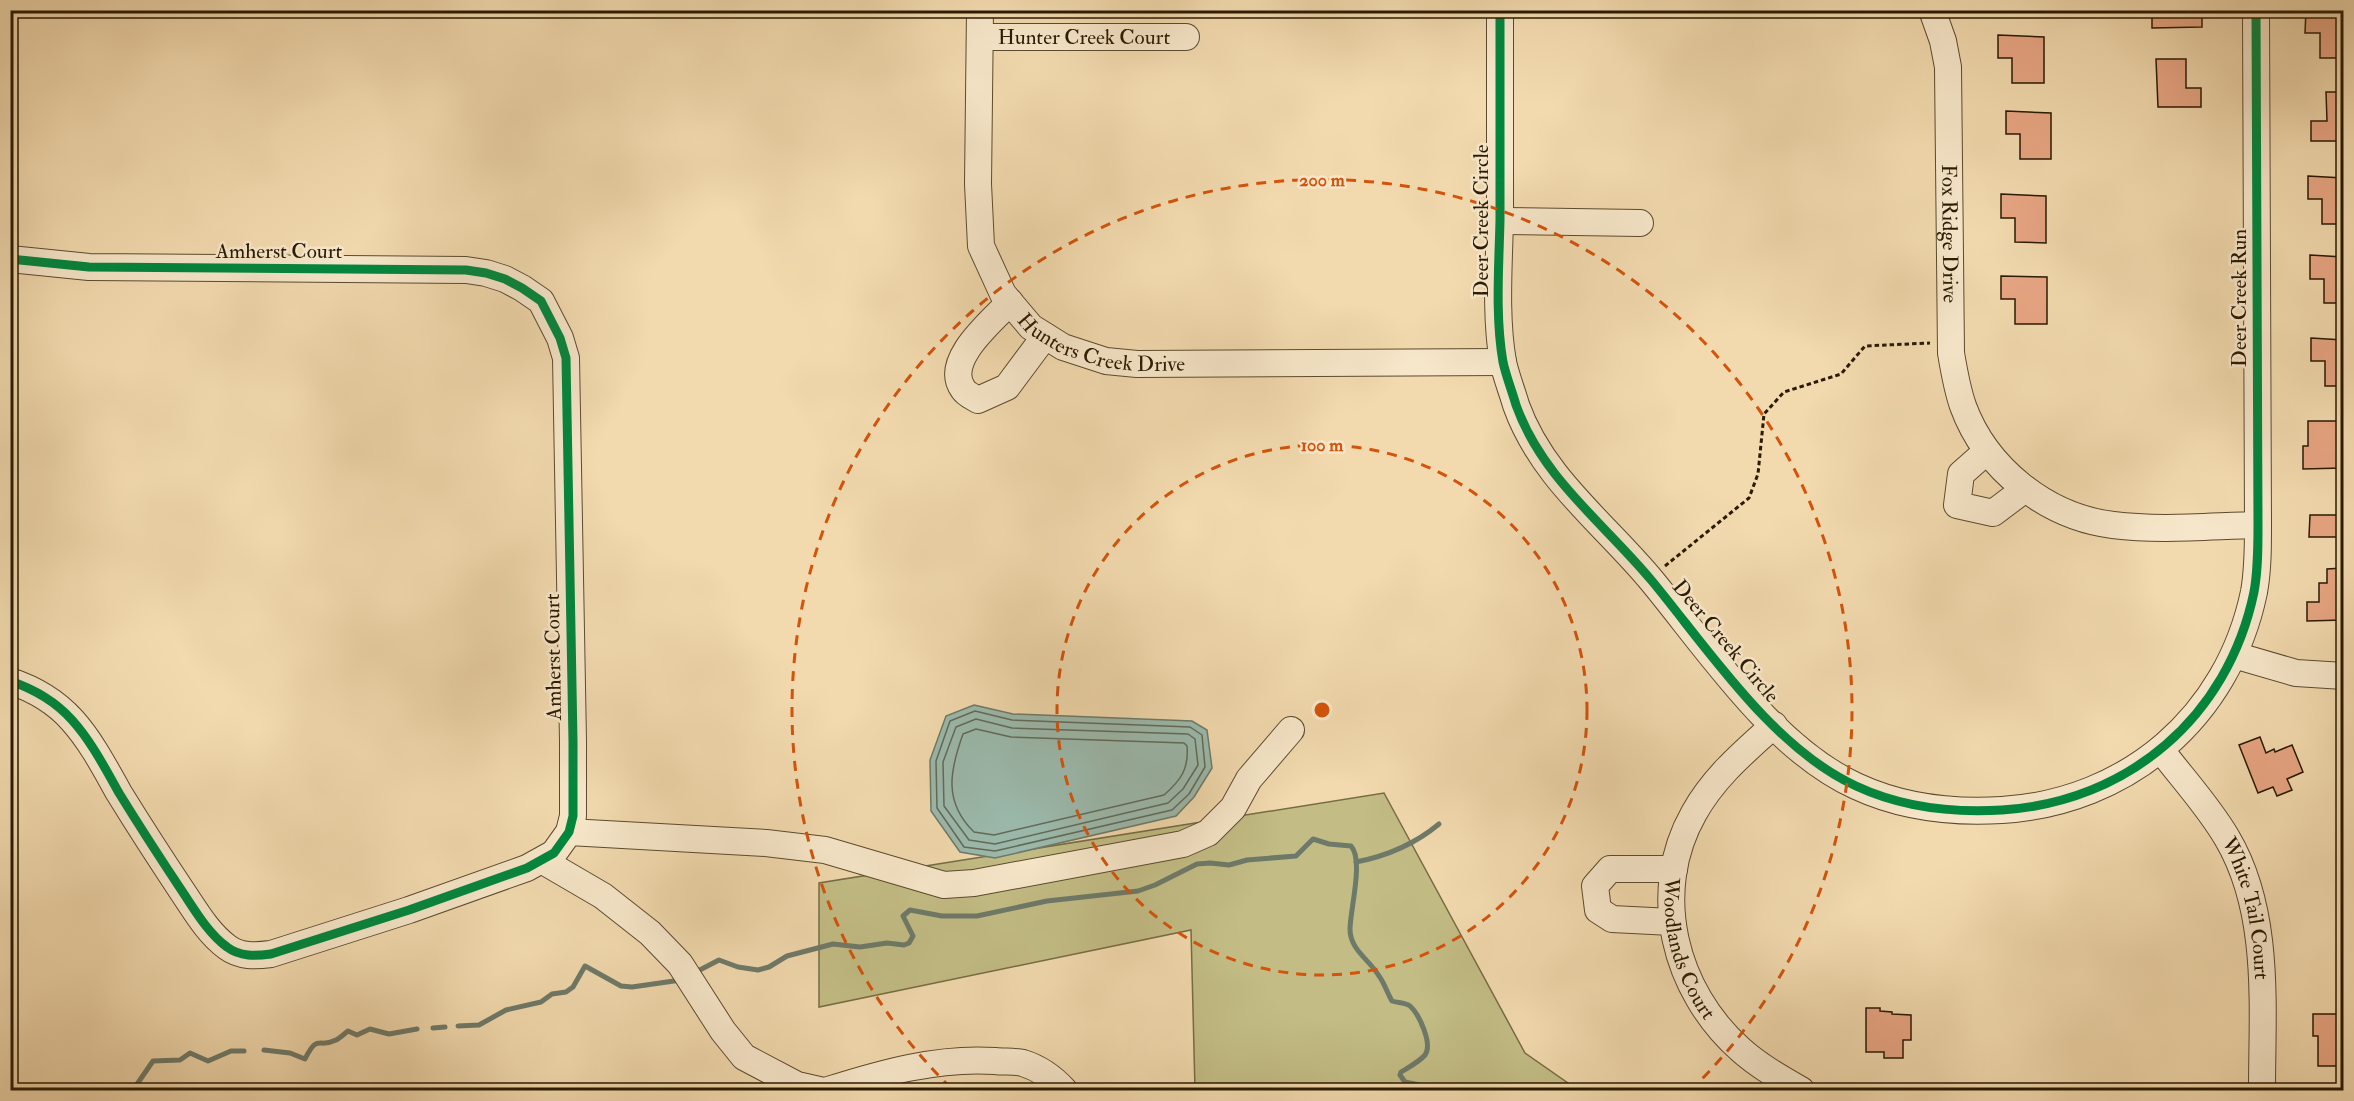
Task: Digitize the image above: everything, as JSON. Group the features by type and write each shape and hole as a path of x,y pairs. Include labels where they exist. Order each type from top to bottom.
{"street":[{"name":"Hunters Creek Drive","path":"980,10 978,184 981,246 1003,294 1031,327 1064,347 1106,361 1137,364 1503,362"},
{"name":"Deer Creek Circle","path":"1500,10 1499,304 1503,362 1517,407 1535,448 1570,494 1650,579 1715,662 1774,725 1814,762 1858,787 1910,803 1961,810 2015,809 2070,798 2122,776 2161,750 2186,727 2204,705 2234,655 2246,622 2255,584"},
{"name":"Fox Ridge Drive","path":"1932,10 1943,41 1948,67 1950,342 1955,381 1963,407 1987,451 2025,489 2044,502 2067,513 2112,525 2258,525"},
{"name":"Deer Creek Run","path":"2255,584 2258,525 2256,10"},
{"name":"Hunter Creek Court","path":"980,37 1186,38"},
{"path":"1500,221 1640,223"},
{"name":"Amherst Court","path":"10,259 89,267 466,270 505,279 540,301 560,338 567,374 568,554 573,741 573,816 569,832"},
{"path":"1010,302 961,356 956,374 963,390 978,400 1006,387 1045,336"},
{"path":"1987,451 1961,474 1957,505 1993,513 2025,489"},
{"path":"2234,655 2296,673 2343,676"},
{"path":"10,681 42,695 72,720 86,737 146,837 190,903 215,936 229,948 243,955 271,954 409,910 543,861 563,844 569,832 766,843 825,850 944,885 974,883 1183,844 1208,833 1233,808 1249,780 1291,730"},
{"name":"Woodlands Court","path":"1774,725 1732,763 1706,794 1685,831 1674,869 1671,894 1672,922 1683,968 1711,1017 1739,1049 1801,1090"},
{"name":"White Tail Court","path":"2161,750 2227,837 2241,866 2251,896 2258,937 2262,989 2262,1090"},
{"path":"543,861 603,896 650,933 680,964 723,1030 744,1057 789,1082 819,1090"},
{"path":"1672,922 1612,919 1598,910 1595,886 1610,869 1674,869"},
{"path":"828,1090 878,1074 933,1063 982,1060 1022,1063 1053,1077 1065,1090"}],"path":[{"path":"1650,579 1749,498 1758,474 1764,414 1784,392 1841,374 1865,346 1950,342"}],"shaded area":[{"path":"1384,793 1525,1053 1578,1090 1195,1090 1191,930 819,1007 819,883"}],"water":[{"path":"974,705 1013,714 1192,721 1207,730 1212,768 1194,797 1176,816 995,858 960,852 931,811 930,760 946,716"}],"building":[{"path":"2152,10 2202,10 2202,27 2152,28"},
{"path":"2306,10 2343,12 2343,58 2320,58 2320,33 2305,33"},
{"path":"1998,35 2044,37 2044,83 2012,83 2012,58 1998,58"},
{"path":"2156,59 2186,59 2186,88 2201,88 2201,107 2158,107"},
{"path":"2326,92 2343,92 2343,141 2311,141 2311,121 2327,121"},
{"path":"2006,111 2051,113 2051,159 2020,159 2020,134 2006,134"},
{"path":"2308,176 2343,178 2343,224 2322,224 2322,199 2308,199"},
{"path":"2001,194 2046,196 2046,243 2015,242 2015,218 2001,218"},
{"path":"2310,255 2343,257 2343,303 2324,303 2324,279 2310,279"},
{"path":"2001,276 2047,277 2047,324 2015,324 2015,299 2001,299"},
{"path":"2311,338 2343,340 2343,386 2325,386 2325,361 2311,361"},
{"path":"2308,421 2343,421 2343,468 2303,469 2303,446 2308,446"},
{"path":"2310,515 2343,515 2343,537 2309,537"},
{"path":"2343,568 2343,620 2307,621 2307,602 2319,602 2319,583 2327,583 2327,569"},
{"path":"2260,737 2266,753 2292,745 2303,772 2287,779 2292,790 2277,796 2273,787 2258,793 2239,745"},
{"path":"1866,1008 1880,1008 1880,1011 1892,1012 1892,1014 1911,1015 1911,1040 1903,1040 1903,1058 1884,1058 1884,1052 1866,1052"},
{"path":"2313,1014 2341,1014 2343,1057 2341,1057 2341,1066 2318,1066 2318,1036 2313,1036"}],"waterway":[{"path":"1356,862 1400,848 1420,838 1439,824"},
{"path":"694,973 719,960 738,967 758,970 769,967 787,956 833,944 860,947 887,943 904,945 909,943 913,936 903,916 910,910 942,916 977,916 1047,901 1138,891 1197,864 1229,865 1247,860 1296,856 1313,839 1329,844 1351,846 1356,862 1350,929 1353,943 1375,970 1392,1001 1410,1006 1424,1029 1427,1044 1425,1055 1400,1075 1405,1082 1443,1090"},
{"path":"458,1026 479,1025 506,1010 541,1002 552,994 566,992 573,987 585,966 621,986 632,987 681,980"},
{"path":"433,1028 445,1027"},
{"path":"264,1050 290,1053 305,1059 316,1044 336,1040 348,1031 357,1035 370,1029 389,1034 417,1029"},
{"path":"133,1090 153,1061 180,1060 190,1053 208,1061 231,1051 244,1051"},
{"path":"1496,1090 1517,1090"}],"cycle path":[{"path":"1500,10 1499,327 1504,367 1516,405 1541,455 1576,499 1652,581 1744,695 1797,748 1826,769 1873,793 1927,807 1984,811 2048,803 2091,790 2130,770 2166,745 2196,714 2221,678 2241,637 2254,592 2258,551 2256,10"},
{"path":"10,259 89,267 466,270 505,279 541,301 560,338 566,358 573,741 573,816 569,832 554,853 527,868 409,910 271,954 243,954 227,947 203,922 79,728 59,707 44,696 10,681"}]}
